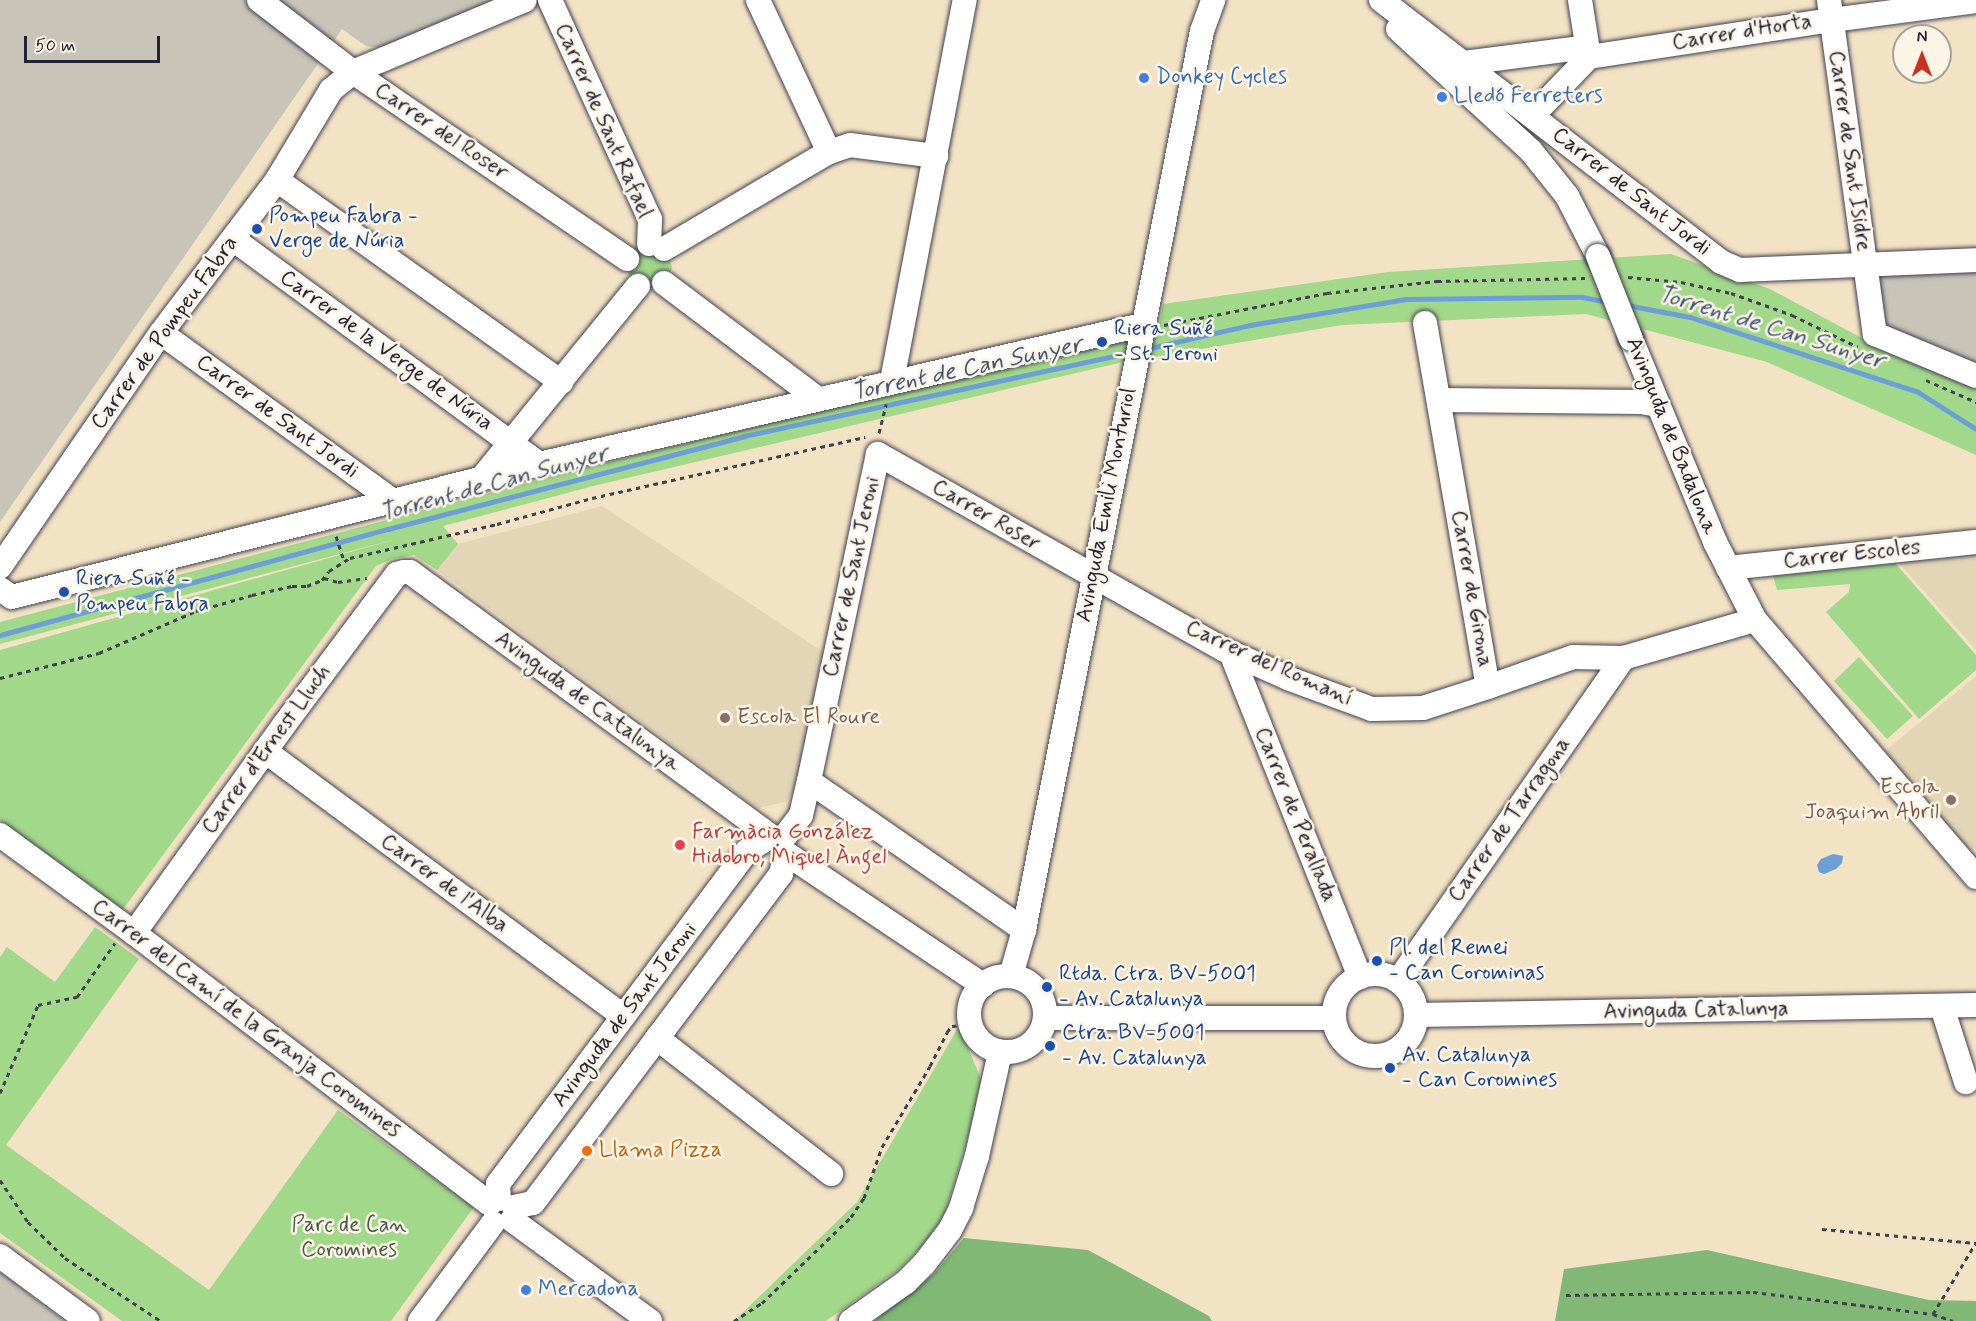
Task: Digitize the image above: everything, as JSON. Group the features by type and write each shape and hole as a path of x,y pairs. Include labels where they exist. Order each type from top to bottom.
{"street":[{"name":"Carrer del Roser","path":"259,0 353,72 627,259"},
{"name":"Carrer de Pompeu Fabra","path":"0,567 161,333 277,180 331,90 353,72 525,0"},
{"name":"Carrer de Sant Rafael","path":"550,0 650,219 656,246"},
{"path":"758,0 829,152"},
{"path":"892,381 966,0"},
{"name":"Avinguda Emili Monturiol","path":"1011,976 1024,930 1134,364 1202,31 1213,0"},
{"name":"Avinguda de Badalona","path":"1368,0 1434,65 1531,151 1567,196 1631,339 1728,568 1755,620 1976,877"},
{"name":"Carrer de Sant Jordi","path":"1381,0 1721,262 1740,270 1865,267"},
{"path":"1533,115 1588,52 1580,0"},
{"name":"Carrer d'Horta","path":"1464,63 1588,52 1830,10 1976,2"},
{"name":"Carrer de Sant Isidre","path":"1830,10 1875,334 1976,376"},
{"path":"656,246 670,260 671,267 664,283 653,288 638,286 628,274 627,259 638,246 656,246 829,152 849,145 936,156"},
{"path":"277,180 561,382"},
{"name":"Carrer de la Verge de Núria","path":"233,238 539,464"},
{"path":"1865,267 1976,260"},
{"path":"664,283 818,399"},
{"path":"481,479 512,444 638,286"},
{"name":"Carrer de Girona","path":"1425,323 1488,687 1573,657 1623,658 1755,620"},
{"path":"0,589 12,597 539,464 892,381 1141,330"},
{"name":"Carrer de Sant Jordi","path":"161,333 393,501"},
{"path":"1439,400 1641,402 1658,405"},
{"name":"Carrer Roser","path":"878,454 1094,578"},
{"name":"Carrer de Sant Jeroni","path":"778,844 801,815 878,454"},
{"name":"Carrer Escoles","path":"1728,568 1976,542"},
{"name":"Carrer d'Ernest Lluch","path":"129,929 265,752 397,574 404,572"},
{"name":"Avinguda de Catalunya","path":"404,572 410,572 778,844 983,985"},
{"name":"Carrer del Romaní","path":"1094,578 1231,653 1372,709 1423,708 1488,687"},
{"name":"Carrer de Perallada","path":"1231,653 1360,977"},
{"name":"Carrer de Tarragona","path":"1398,981 1623,658"},
{"name":"Carrer de l'Alba","path":"265,752 624,1016"},
{"path":"809,782 1024,930"},
{"name":"Carrer del Camí de la Granja Coromines","path":"0,835 129,929 650,1321"},
{"name":"Avinguda de Sant Jeroni","path":"420,1321 502,1211 533,1203 781,874 778,844 747,851 498,1184 502,1211"},
{"path":"1374,974 1398,981 1410,995 1416,1015 1415,1025 1404,1043 1386,1055 1375,1056 1351,1049 1341,1039 1334,1018 1335,1004 1341,992 1360,977 1374,974"},
{"path":"1001,976 1011,976 1030,983 1040,994 1045,1018 1037,1037 1030,1044 1018,1050 1000,1052 982,1043 970,1024 969,1006 974,994 983,985 1001,976"},
{"name":"Avinguda Catalunya","path":"1416,1015 1976,1005"},
{"path":"1942,1007 1966,1082"},
{"path":"1045,1018 1334,1018"},
{"path":"657,1038 831,1174"},
{"path":"851,1321 906,1282 924,1264 950,1230 961,1209 976,1156 1000,1052"},
{"path":"0,1256 88,1321"}],"path":[{"path":"1141,330 1327,293 1597,267"},
{"path":"1618,277 1681,282 1731,293 1792,315 1867,351"},
{"path":"1920,377 1976,402"},
{"path":"0,678 99,653 196,611 292,586 307,586 324,578 344,561 592,498 723,471 862,436 876,440 878,454"},
{"path":"330,517 344,561"},
{"path":"324,578 338,582 361,577 373,578 386,590"},
{"path":"0,1093 38,1005 78,997 129,929"},
{"path":"734,1321 762,1303 851,1217 864,1198 882,1147 930,1066 947,1032 952,1026 970,1024"},
{"path":"0,1180 28,1222 65,1258 161,1321"},
{"path":"1822,1228 1976,1244 1933,1314"},
{"path":"1566,1295 1753,1292 1933,1314 1953,1321"}],"shaded area":[{"path":"0,0 501,0 390,49 366,46 342,29 0,522"},
{"path":"1976,269 1976,387 1873,344 1856,274"},
{"name":"Escola El Roure","path":"602,506 828,655 800,781 786,802 757,808 437,570 458,544"},
{"path":"1976,554 1976,650 1898,562"},
{"name":"Escola Joaquim Abril","path":"1976,676 1976,848 1971,851 1884,752"},
{"path":"0,1272 65,1321 0,1321"}],"green space":[{"path":"638,246 667,252 672,267 669,277 661,286 645,289 631,281 626,266 631,251"},
{"path":"1671,254 1770,289 1873,344 1976,387 1976,455 1767,362 1586,314 1342,325 1119,363 597,485 443,526 458,544 437,570 414,555 392,559 376,566 121,912 0,820 0,650 400,538 0,644 0,622 577,470 980,372 1158,333 1163,304 1388,272"},
{"path":"1895,563 1976,655 1976,670 1919,719 1826,612 1849,592 1850,584 1777,590 1773,576"},
{"path":"1859,657 1913,716 1887,739 1834,681"},
{"name":"Parc de Can Coromines","path":"95,927 139,959 6,1145 209,1290 338,1110 474,1207 391,1321 122,1321 0,1233 0,957 7,947 55,982"},
{"path":"959,1026 981,1079 972,1124 941,1227 899,1269 826,1321 734,1321 857,1202"},
{"path":"964,1238 1088,1250 1209,1316 1212,1321 874,1321 934,1274"},
{"path":"1707,1250 1929,1300 1976,1301 1976,1321 1555,1321 1564,1269"}],"water":[{"path":"1833,854 1843,856 1842,863 1836,869 1824,874 1819,872 1817,865 1821,859"}],"waterway":[{"name":"Torrent de Can Sunyer","path":"1146,349 1250,325 1406,299 1582,297 1608,302"},
{"name":"Torrent de Can Sunyer","path":"1626,305 1690,317 1918,392 1976,429"},
{"name":"Torrent de Can Sunyer","path":"0,635 388,529 744,436 1131,352"}],"place":[{"name":"Donkey Cycles","path":"1144,78"},
{"name":"Lledó Ferreters","path":"1442,97"},
{"name":"Pompeu Fabra - Verge de Núria","path":"257,229"},
{"name":"Riera Suñé - St. Jeroni","path":"1102,342"},
{"name":"Riera Suñé - Pompeu Fabra","path":"64,592"},
{"name":"Escola El Roure","path":"725,718"},
{"name":"Escola Joaquim Abril","path":"1951,800"},
{"name":"Farmàcia González Hidobro, Miquel Àngel","path":"680,845"},
{"name":"Pl. del Remei - Can Corominas","path":"1377,961"},
{"name":"Rtda. Ctra. BV-5001 - Av. Catalunya","path":"1047,987"},
{"name":"Ctra. BV-5001 - Av. Catalunya","path":"1050,1046"},
{"name":"Av. Catalunya - Can Coromines","path":"1390,1068"},
{"name":"Llama Pizza","path":"587,1151"},
{"name":"Mercadona","path":"526,1290"}]}
